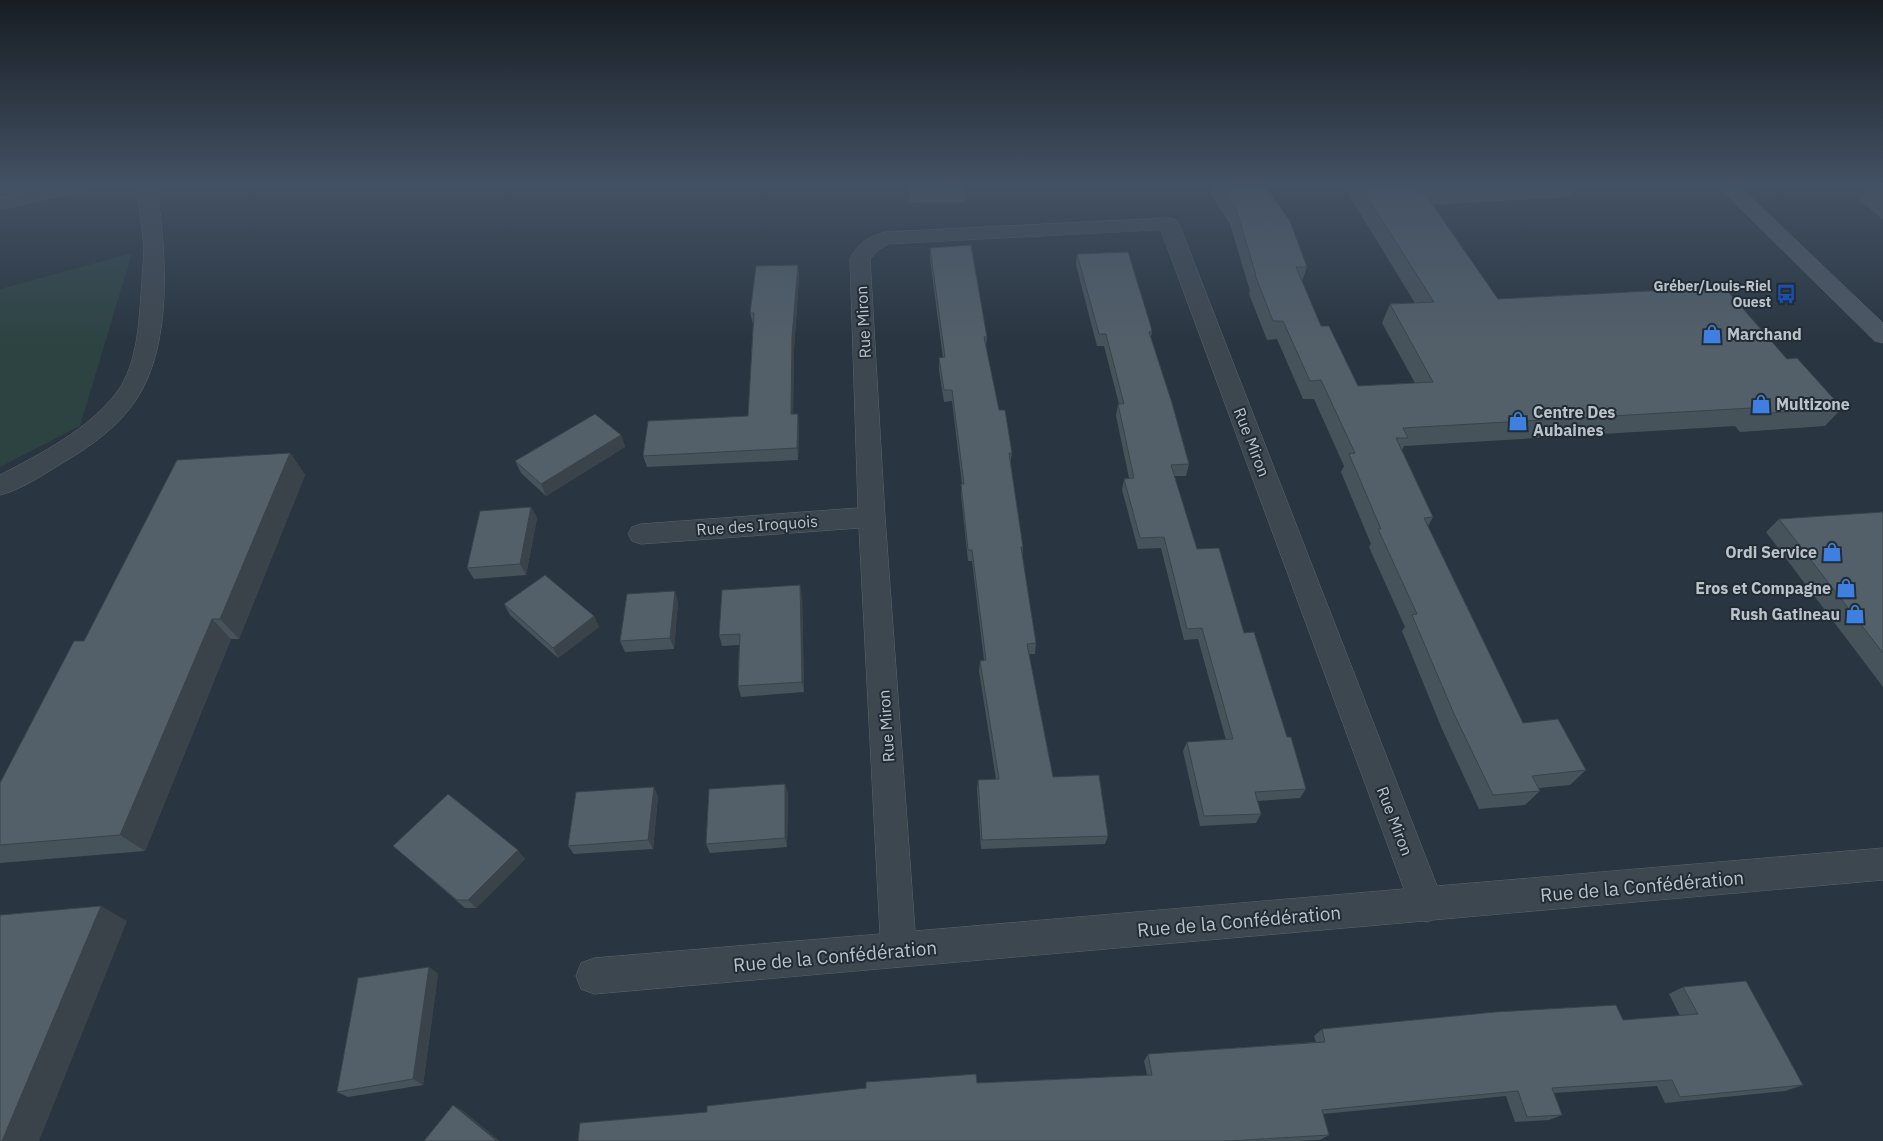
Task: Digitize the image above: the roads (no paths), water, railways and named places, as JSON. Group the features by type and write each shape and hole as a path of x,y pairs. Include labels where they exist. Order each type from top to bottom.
{"main road":[{"path":"1781,237 1883,336"}],"street":[{"path":"0,486 45,463 77,443 118,407 135,382 149,338 154,250 152,237"},
{"name":"Rue Miron","path":"899,950 872,518 860,259 864,249 872,243 886,238 901,237"},
{"name":"Rue Miron","path":"1174,237 1427,905"},
{"name":"Rue des Iroquois","path":"641,534 872,518"},
{"name":"Rue de la Confédération","path":"594,976 1883,864"}],"place":[{"name":"Gréber/Louis-Riel Ouest","path":"1786,294"},
{"name":"Marchand","path":"1712,334"},
{"name":"Multizone","path":"1761,404"},
{"name":"Centre Des Aubaines","path":"1518,421"},
{"name":"Ordi Service","path":"1832,552"},
{"name":"Eros et Compagne","path":"1846,588"},
{"name":"Rush Gatineau","path":"1855,614"}]}
